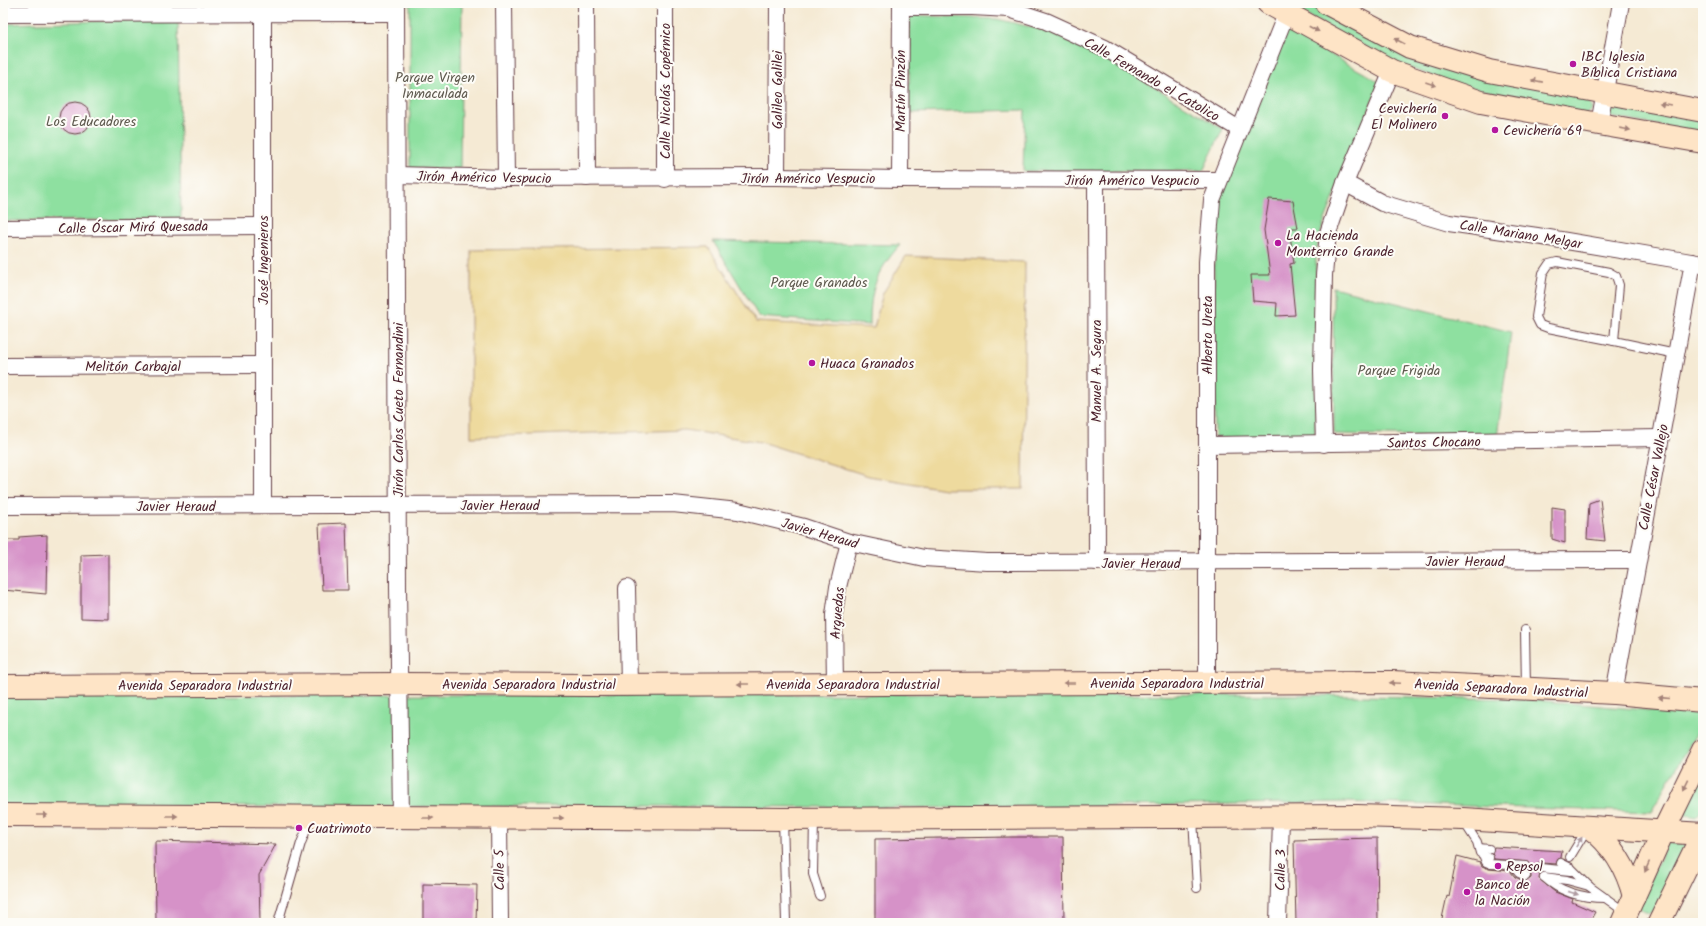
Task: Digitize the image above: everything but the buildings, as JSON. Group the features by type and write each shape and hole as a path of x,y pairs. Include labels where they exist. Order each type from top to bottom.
{"main road":[{"path":"1268,3 1289,9 1392,71 1481,102 1703,142"},
{"path":"1326,3 1410,47 1490,71 1604,94 1703,111"},
{"name":"Avenida Separadora Industrial","path":"3,686 1392,682 1614,693 1703,701"},
{"path":"1629,909 1663,832 1703,750"},
{"path":"3,814 401,818 1357,816 1463,819 1703,834 1661,919 1640,914 1635,908 1629,909"},
{"path":"1589,827 1615,852 1627,874 1629,909"}],"street":[{"path":"504,3 506,178"},
{"path":"586,3 588,178"},
{"name":"Calle Nicolás Copérnico","path":"665,3 665,179"},
{"name":"Galileo Galilei","path":"777,177 778,3"},
{"path":"1599,124 1620,3"},
{"name":"Calle Fernando el Catolico","path":"901,5 972,6 1009,9 1046,20 1105,48 1239,130"},
{"name":"Martín Pinzón","path":"900,179 901,5"},
{"path":"3,14 263,14 396,8"},
{"name":"Jirón Carlos Cueto Fernandini","path":"396,8 399,505 398,587 401,818"},
{"name":"Alberto Ureta","path":"1207,683 1207,262 1212,200 1218,180 1289,9"},
{"name":"José Ingenieros","path":"263,14 263,505"},
{"path":"1324,444 1322,370 1324,275 1328,233 1345,183 1392,71"},
{"name":"Jirón Américo Vespucio","path":"397,175 506,178 665,179 777,177 1218,180"},
{"name":"Manuel A. Segura","path":"1096,180 1097,562"},
{"name":"Calle Mariano Melgar","path":"1345,183 1382,203 1448,223 1698,263"},
{"name":"Calle Óscar Miró Quesada","path":"3,228 263,226"},
{"name":"Calle César Vallejo","path":"1614,693 1676,354 1698,263"},
{"name":"Melitón Carbajal","path":"3,366 263,365"},
{"name":"Santos Chocano","path":"1208,445 1660,438"},
{"name":"Javier Heraud","path":"3,506 673,504 738,511 804,527 848,542 924,558 987,562 1638,560"},
{"name":"Arguedas","path":"835,684 834,615 838,587 848,542"},
{"path":"627,588 629,685"},
{"name":"Calle 3","path":"1278,923 1281,817"},
{"name":"Calle 5","path":"498,818 500,923"}],"lane":[{"path":"1614,342 1619,285 1616,276 1609,272 1557,262 1549,264 1543,273 1536,317 1540,325 1548,328 1614,342 1676,354"},
{"path":"1525,630 1526,689"},
{"path":"278,923 301,844 311,817"},
{"path":"1193,817 1197,888"},
{"path":"783,818 786,922"},
{"path":"814,818 813,874 820,896"},
{"path":"1463,819 1488,863 1526,866"},
{"path":"1570,857 1589,827"},
{"path":"1484,854 1489,849"},
{"path":"1562,853 1570,857 1573,870"},
{"path":"1561,863 1573,870 1590,887 1606,898 1629,909"},
{"path":"1512,865 1518,873 1526,876"},
{"path":"1541,868 1573,870"},
{"path":"1590,887 1567,880 1542,877 1558,889 1585,897 1606,898"}],"green space":[{"name":"Parque Virgen Inmaculada","path":"410,3 462,3 460,169 410,168"},
{"path":"1297,3 1310,3 1397,46 1586,99 1590,103 1592,110 1586,115 1446,81 1394,62 1298,11"},
{"path":"910,15 997,19 1048,31 1074,42 1123,68 1223,129 1203,171 1023,171 1025,110 909,113"},
{"name":"Los Educadores","path":"178,19 181,219 3,221 3,24"},
{"path":"1287,30 1380,82 1323,225 1316,251 1315,437 1215,439 1214,265 1220,196"},
{"path":"1608,103 1703,117 1703,133 1605,116"},
{"name":"Parque Granados","path":"713,241 900,245 885,264 876,282 871,301 870,325 759,317"},
{"name":"Parque Frigida","path":"1333,287 1511,332 1497,437 1334,434"},
{"path":"981,694 1306,695 1522,699 1703,715 1703,722 1651,812 1344,802 1005,808 668,806 3,807 3,696"},
{"path":"1703,764 1703,808 1696,817 1682,814"},
{"path":"1667,843 1688,845 1654,913 1646,912 1643,911 1638,905"}],"sand":[{"path":"708,247 756,322 874,328 883,293 906,256 1025,262 1023,489 945,489 869,476 761,442 685,430 471,437 471,250"}],"place":[{"name":"IBC Iglesia Bíblica Cristiana","path":"1573,64"},
{"name":"Cevichería El Molinero","path":"1445,116"},
{"name":"Cevichería 69","path":"1495,130"},
{"name":"La Hacienda Monterrico Grande","path":"1278,243"},
{"name":"Huaca Granados","path":"812,363"},
{"name":"Cuatrimoto","path":"299,828"},
{"name":"Repsol","path":"1498,866"},
{"name":"Banco de la Nación","path":"1467,892"}]}
